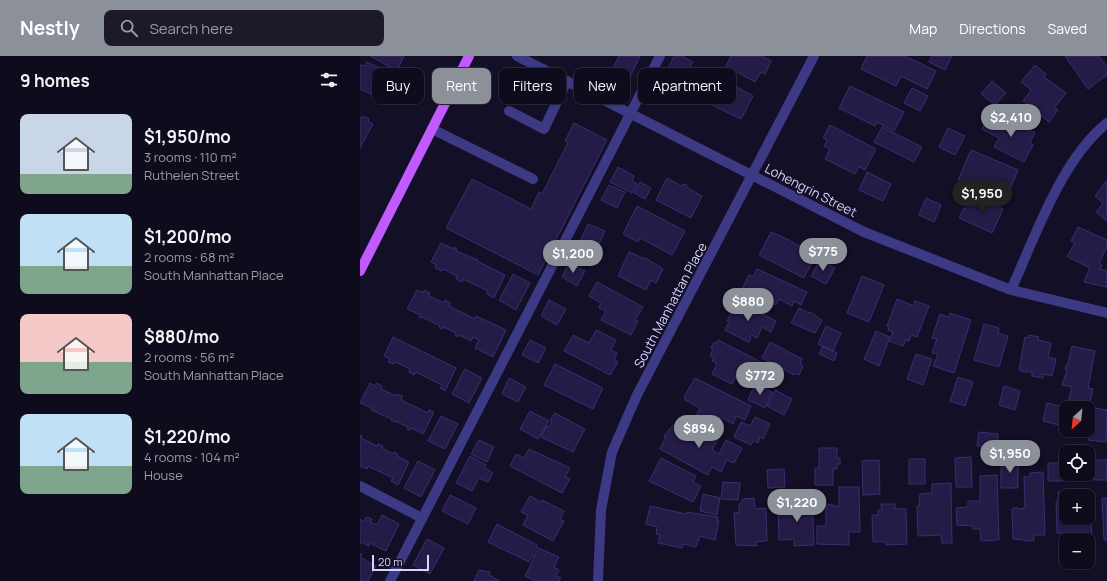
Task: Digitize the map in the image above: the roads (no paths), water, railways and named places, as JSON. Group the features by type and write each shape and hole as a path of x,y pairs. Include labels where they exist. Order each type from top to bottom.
{"main road":[{"path":"360,271 469,56"}],"street":[{"name":"Lohengrin Street","path":"517,56 864,232 1011,290 1107,313"},
{"path":"390,581 660,56"},
{"name":"South Manhattan Place","path":"598,581 601,510 612,452 637,395 814,56"},
{"path":"509,110 544,129 567,81"},
{"path":"1011,290 1060,183 1092,135 1107,123"},
{"path":"432,129 533,179"},
{"path":"360,486 422,518"}]}
